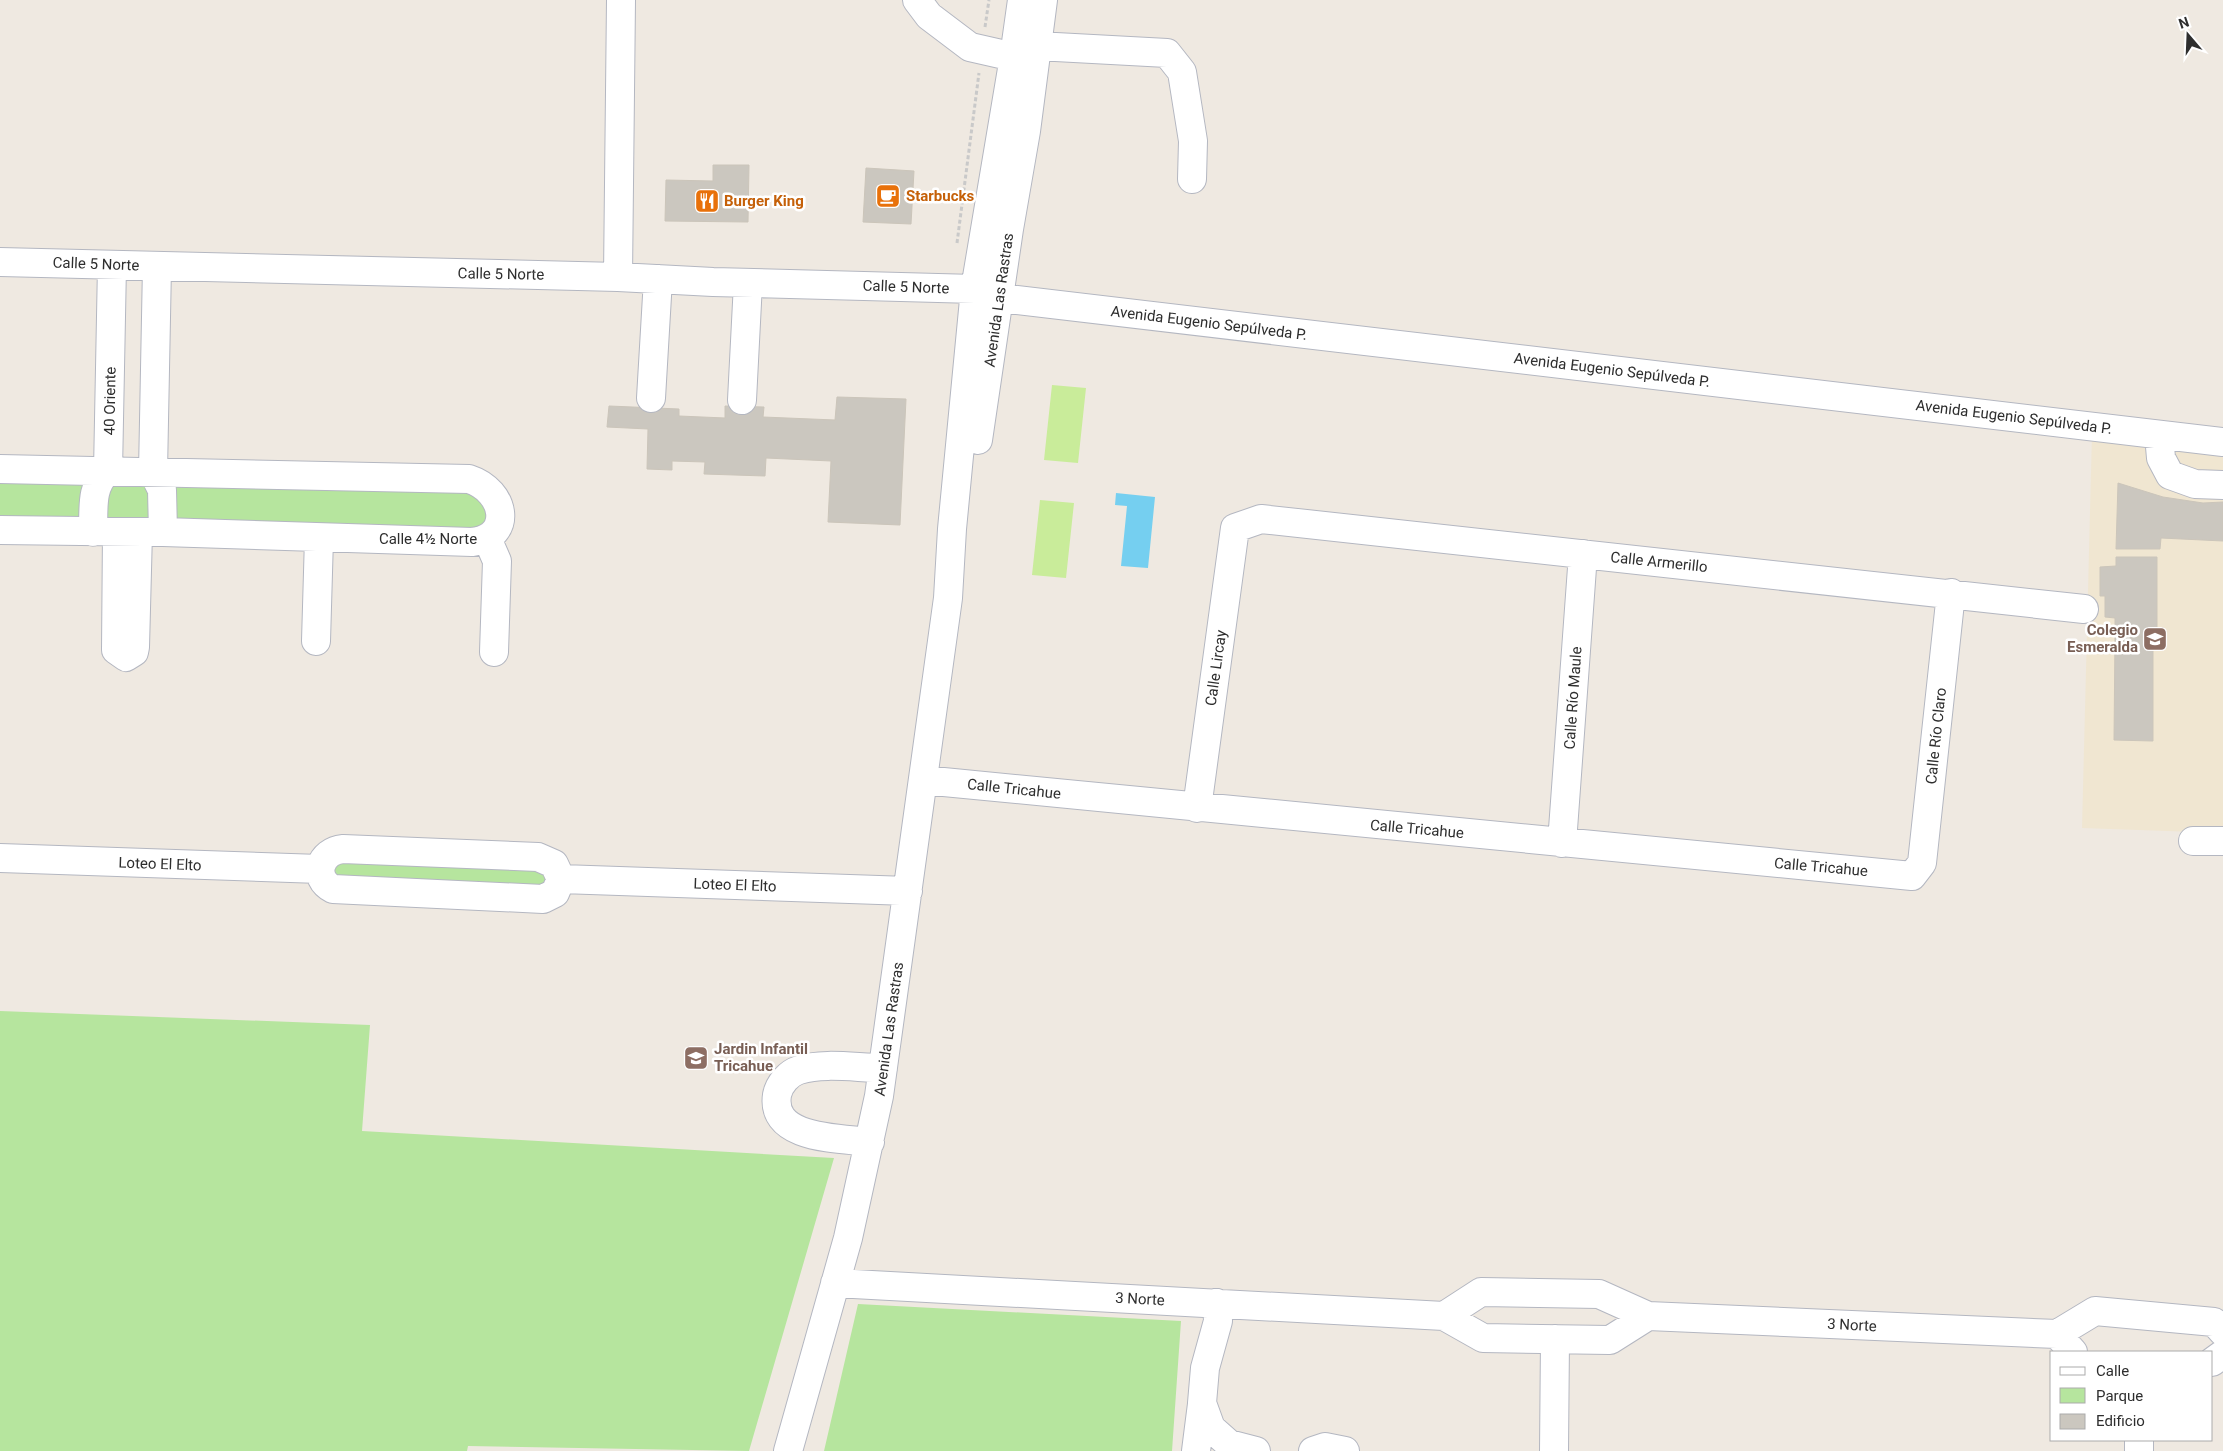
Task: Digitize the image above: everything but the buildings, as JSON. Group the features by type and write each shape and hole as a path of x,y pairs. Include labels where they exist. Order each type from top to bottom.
{"street":[{"path":"618,276 621,0"},
{"path":"917,0 929,16 970,47 982,50 1167,53 1182,72 1193,141 1192,179"},
{"name":"Avenida Las Rastras","path":"948,598 964,530 1000,298 1008,229 1026,131 1026,51 1022,0"},
{"name":"Avenida Las Rastras","path":"788,1451 836,1283 870,1142 883,1068 948,598 952,528 975,289 1026,51 1043,0"},
{"name":"Calle 5 Norte","path":"0,262 618,276 748,283 975,289 1000,298"},
{"name":"40 Oriente","path":"108,471 112,265"},
{"path":"108,471 102,476 95,489 128,532 162,490 153,472 157,266"},
{"path":"651,398 658,279"},
{"path":"742,400 748,283"},
{"name":"Avenida Eugenio Sepúlveda P.","path":"1000,298 2223,442"},
{"path":"2159,435 2161,458 2170,475 2195,484 2223,484"},
{"name":"Calle 4½ Norte","path":"0,469 469,479 489,488 499,505 498,524 487,538 472,542 0,530"},
{"name":"Calle Armerillo","path":"1235,528 1261,519 2084,609"},
{"name":"Calle Lircay","path":"1197,808 1235,528"},
{"path":"316,641 319,538"},
{"path":"487,538 497,562 494,652"},
{"name":"Calle Río Maule","path":"1562,843 1583,554"},
{"name":"Calle Río Claro","path":"1912,876 1922,863 1951,593"},
{"name":"Calle Tricahue","path":"923,780 1912,876"},
{"path":"2193,841 2223,841"},
{"path":"343,849 538,857 554,864 561,879 560,886 550,897 543,899 339,890 328,886 324,882 320,869 327,854 343,849"},
{"name":"Loteo El Elto","path":"0,858 320,869"},
{"name":"Loteo El Elto","path":"561,879 908,891"},
{"path":"870,1142 800,1132 783,1121 777,1107 777,1094 784,1081 797,1070 816,1067 883,1068"},
{"name":"3 Norte","path":"836,1283 1444,1316 1483,1338 1610,1340 1648,1316"},
{"name":"3 Norte","path":"1444,1316 1481,1292 1599,1294 1648,1316 2065,1343 2094,1311 2214,1322 2223,1332"},
{"path":"1196,1451 1205,1368 1218,1321 1217,1303"},
{"path":"1554,1451 1555,1340"},
{"path":"1202,1403 1212,1428 1229,1444 1256,1451"},
{"path":"1313,1451 1325,1447 1345,1451"}],"path":[{"path":"958,248 957,239 989,0"}],"shaded area":[{"name":"Colegio Esmeralda","path":"2092,433 2223,449 2223,833 2082,828"}],"green space":[{"path":"1052,385 1086,388 1078,463 1044,460"},
{"path":"0,475 458,487 487,497 489,520 481,532 0,522"},
{"path":"1040,500 1074,503 1066,578 1032,575"},
{"path":"338,861 538,867 547,879 542,887 341,879 334,875 334,863"},
{"path":"0,1011 370,1025 362,1131 834,1158 749,1451 468,1446 467,1451 0,1451"},
{"path":"858,1304 1181,1321 1172,1451 824,1451"}],"water":[{"path":"1116,493 1155,497 1148,568 1121,566 1127,506 1115,505"}],"place":[{"name":"Starbucks","path":"888,196"},
{"name":"Burger King","path":"707,201"},
{"name":"Colegio Esmeralda","path":"2155,639"},
{"name":"Jardin Infantil Tricahue","path":"696,1058"}]}
